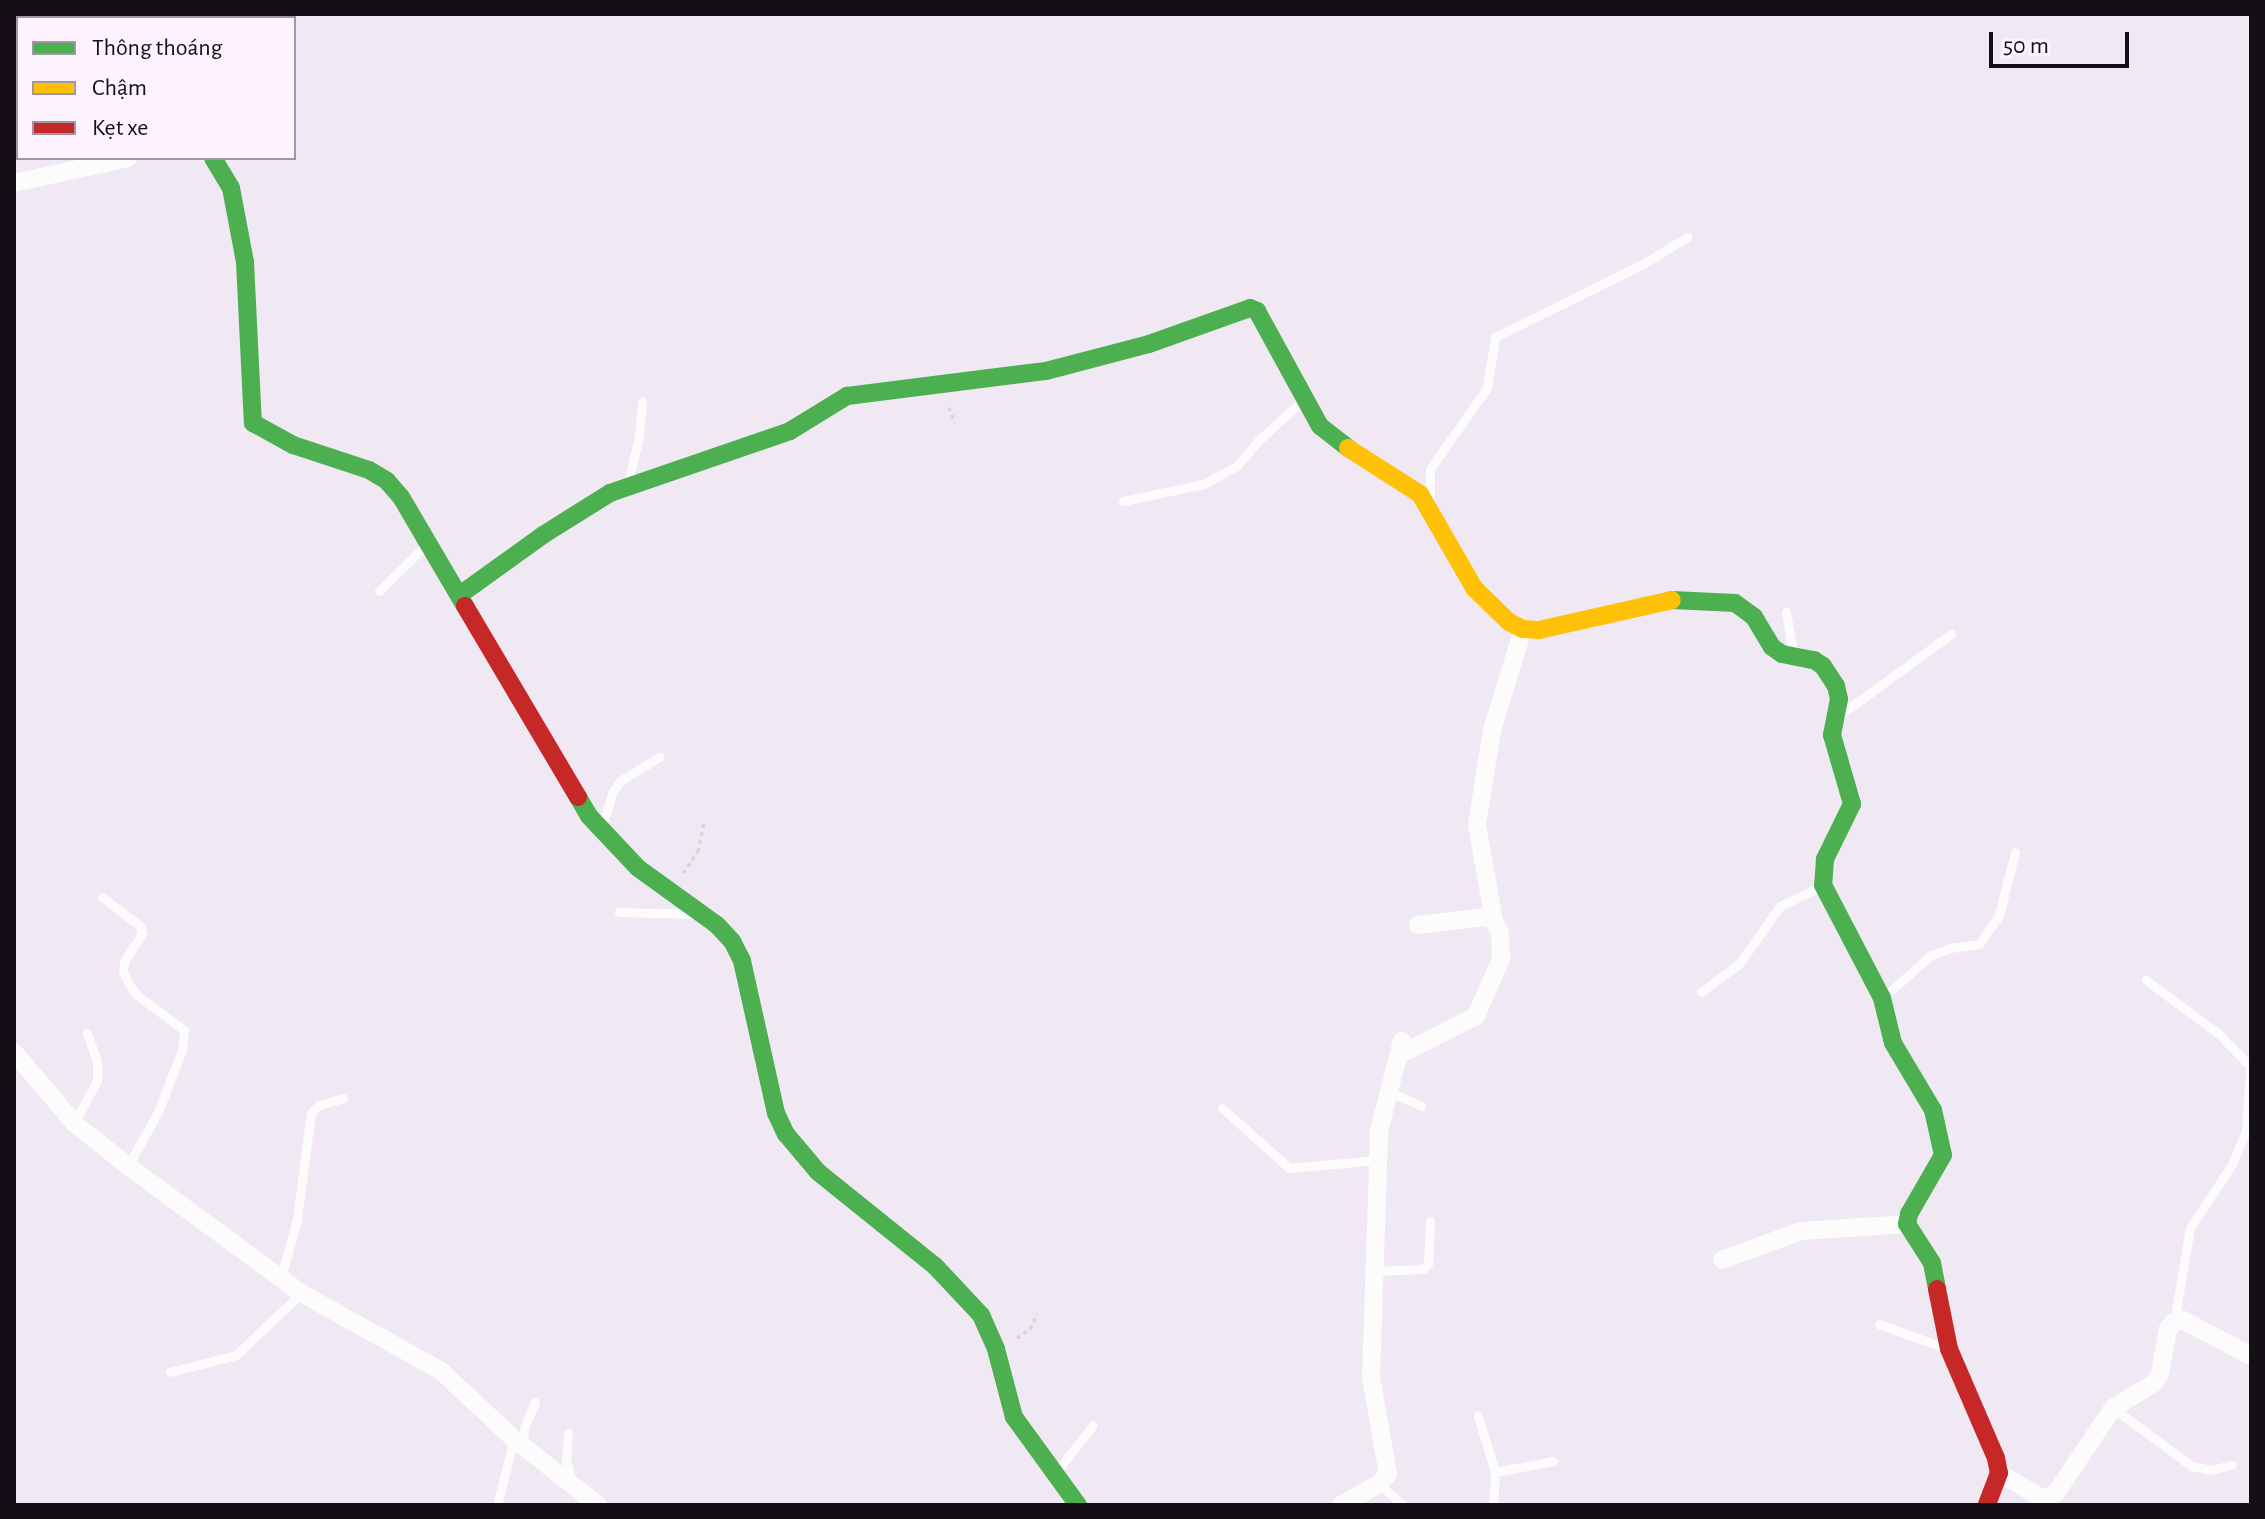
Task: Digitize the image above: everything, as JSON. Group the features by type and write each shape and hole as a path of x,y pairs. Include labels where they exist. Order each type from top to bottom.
{"street":[{"path":"14,183 119,160"},
{"path":"214,160 231,188 245,262 253,423 293,445 369,470 387,481 401,497 461,594 565,778 600,830 669,893 700,913 732,941 742,961 776,1113 793,1144 818,1172 935,1266 981,1315 996,1349 1014,1417 1078,1505"},
{"path":"461,594 578,512 627,486 790,431 847,396 1046,371 1149,344 1250,308 1257,311 1303,400 1320,426 1339,442 1420,494 1431,508 1474,588 1523,629 1539,630 1665,600 1735,603 1754,617 1772,647 1782,654 1823,666 1836,686 1839,699 1834,749 1852,804 1825,859 1823,885 1882,998 1893,1043 1933,1110 1942,1142 1943,1155 1938,1167 1909,1214 1907,1224 1932,1263 1949,1349 1996,1458 1999,1473 1987,1505"},
{"path":"1341,1505 1379,1484 1388,1474 1371,1378 1382,1113 1402,1048 1476,1016 1501,959 1500,933 1494,921 1477,825 1492,730 1523,629"},
{"path":"1417,925 1486,917 1494,921"},
{"path":"14,1052 45,1093 74,1123 128,1166 301,1293 420,1356 598,1505"},
{"path":"1722,1260 1801,1231 1907,1224"},
{"path":"1999,1473 2047,1498 2056,1493 2113,1408 2154,1383 2160,1374 2168,1329 2174,1322 2183,1320 2251,1356"}],"lane":[{"path":"1431,508 1430,469 1487,388 1495,337 1643,264 1687,237"},
{"path":"1123,501 1204,484 1237,466 1260,439 1303,400"},
{"path":"627,486 635,462 642,401"},
{"path":"379,591 429,542"},
{"path":"1786,612 1793,655"},
{"path":"1835,718 1951,634"},
{"path":"600,830 612,793 620,781 659,757"},
{"path":"1882,998 1931,955 1950,948 1979,944 1999,915 2015,852"},
{"path":"1701,992 1739,964 1780,906 1823,885"},
{"path":"102,897 140,926 142,934 124,962 123,972 129,984 137,995 184,1030 182,1050 158,1112 128,1166"},
{"path":"619,912 672,916 700,913"},
{"path":"2146,980 2219,1034 2250,1062 2246,1131 2232,1164 2190,1228 2174,1322"},
{"path":"74,1123 97,1081 97,1061 87,1033"},
{"path":"1390,1092 1421,1106"},
{"path":"281,1278 297,1219 311,1113 319,1105 343,1098"},
{"path":"1222,1108 1289,1168 1379,1160"},
{"path":"1376,1271 1423,1269 1428,1264 1430,1221"},
{"path":"170,1372 236,1355 301,1293"},
{"path":"1879,1324 1949,1349"},
{"path":"497,1505 535,1402"},
{"path":"2113,1408 2192,1466 2211,1470 2231,1465"},
{"path":"1478,1416 1495,1472 1493,1505"},
{"path":"1054,1473 1093,1425"},
{"path":"568,1433 566,1460 573,1485"},
{"path":"1495,1472 1553,1461"},
{"path":"1379,1484 1402,1505"}],"path":[{"path":"669,893 698,851 704,822"},
{"path":"996,1349 1030,1329 1037,1314"}],"traffic: fast":[{"path":"214,160 231,188 245,262 253,423 293,445 369,470 387,481 401,497 465,606"},
{"path":"461,594 543,535 610,493 790,431 847,396 1046,371 1149,344 1250,308 1257,311 1320,426 1348,448"},
{"path":"1672,600 1735,603 1754,617 1772,647 1782,654 1814,660 1823,666 1836,686 1839,699 1832,735 1852,804 1825,859 1823,885 1882,998 1893,1043 1933,1110 1943,1155 1909,1214 1907,1224 1932,1263 1937,1289"},
{"path":"578,797 589,816 638,868 717,925 732,941 742,961 776,1113 786,1134 818,1172 935,1266 981,1315 996,1349 1014,1417 1078,1505"}],"traffic: slow":[{"path":"1348,448 1420,494 1474,588 1509,622 1523,629 1539,630 1672,600"}],"traffic: jam":[{"path":"465,606 578,797"},
{"path":"1937,1289 1949,1349 1996,1458 1999,1473 1987,1505"}]}
